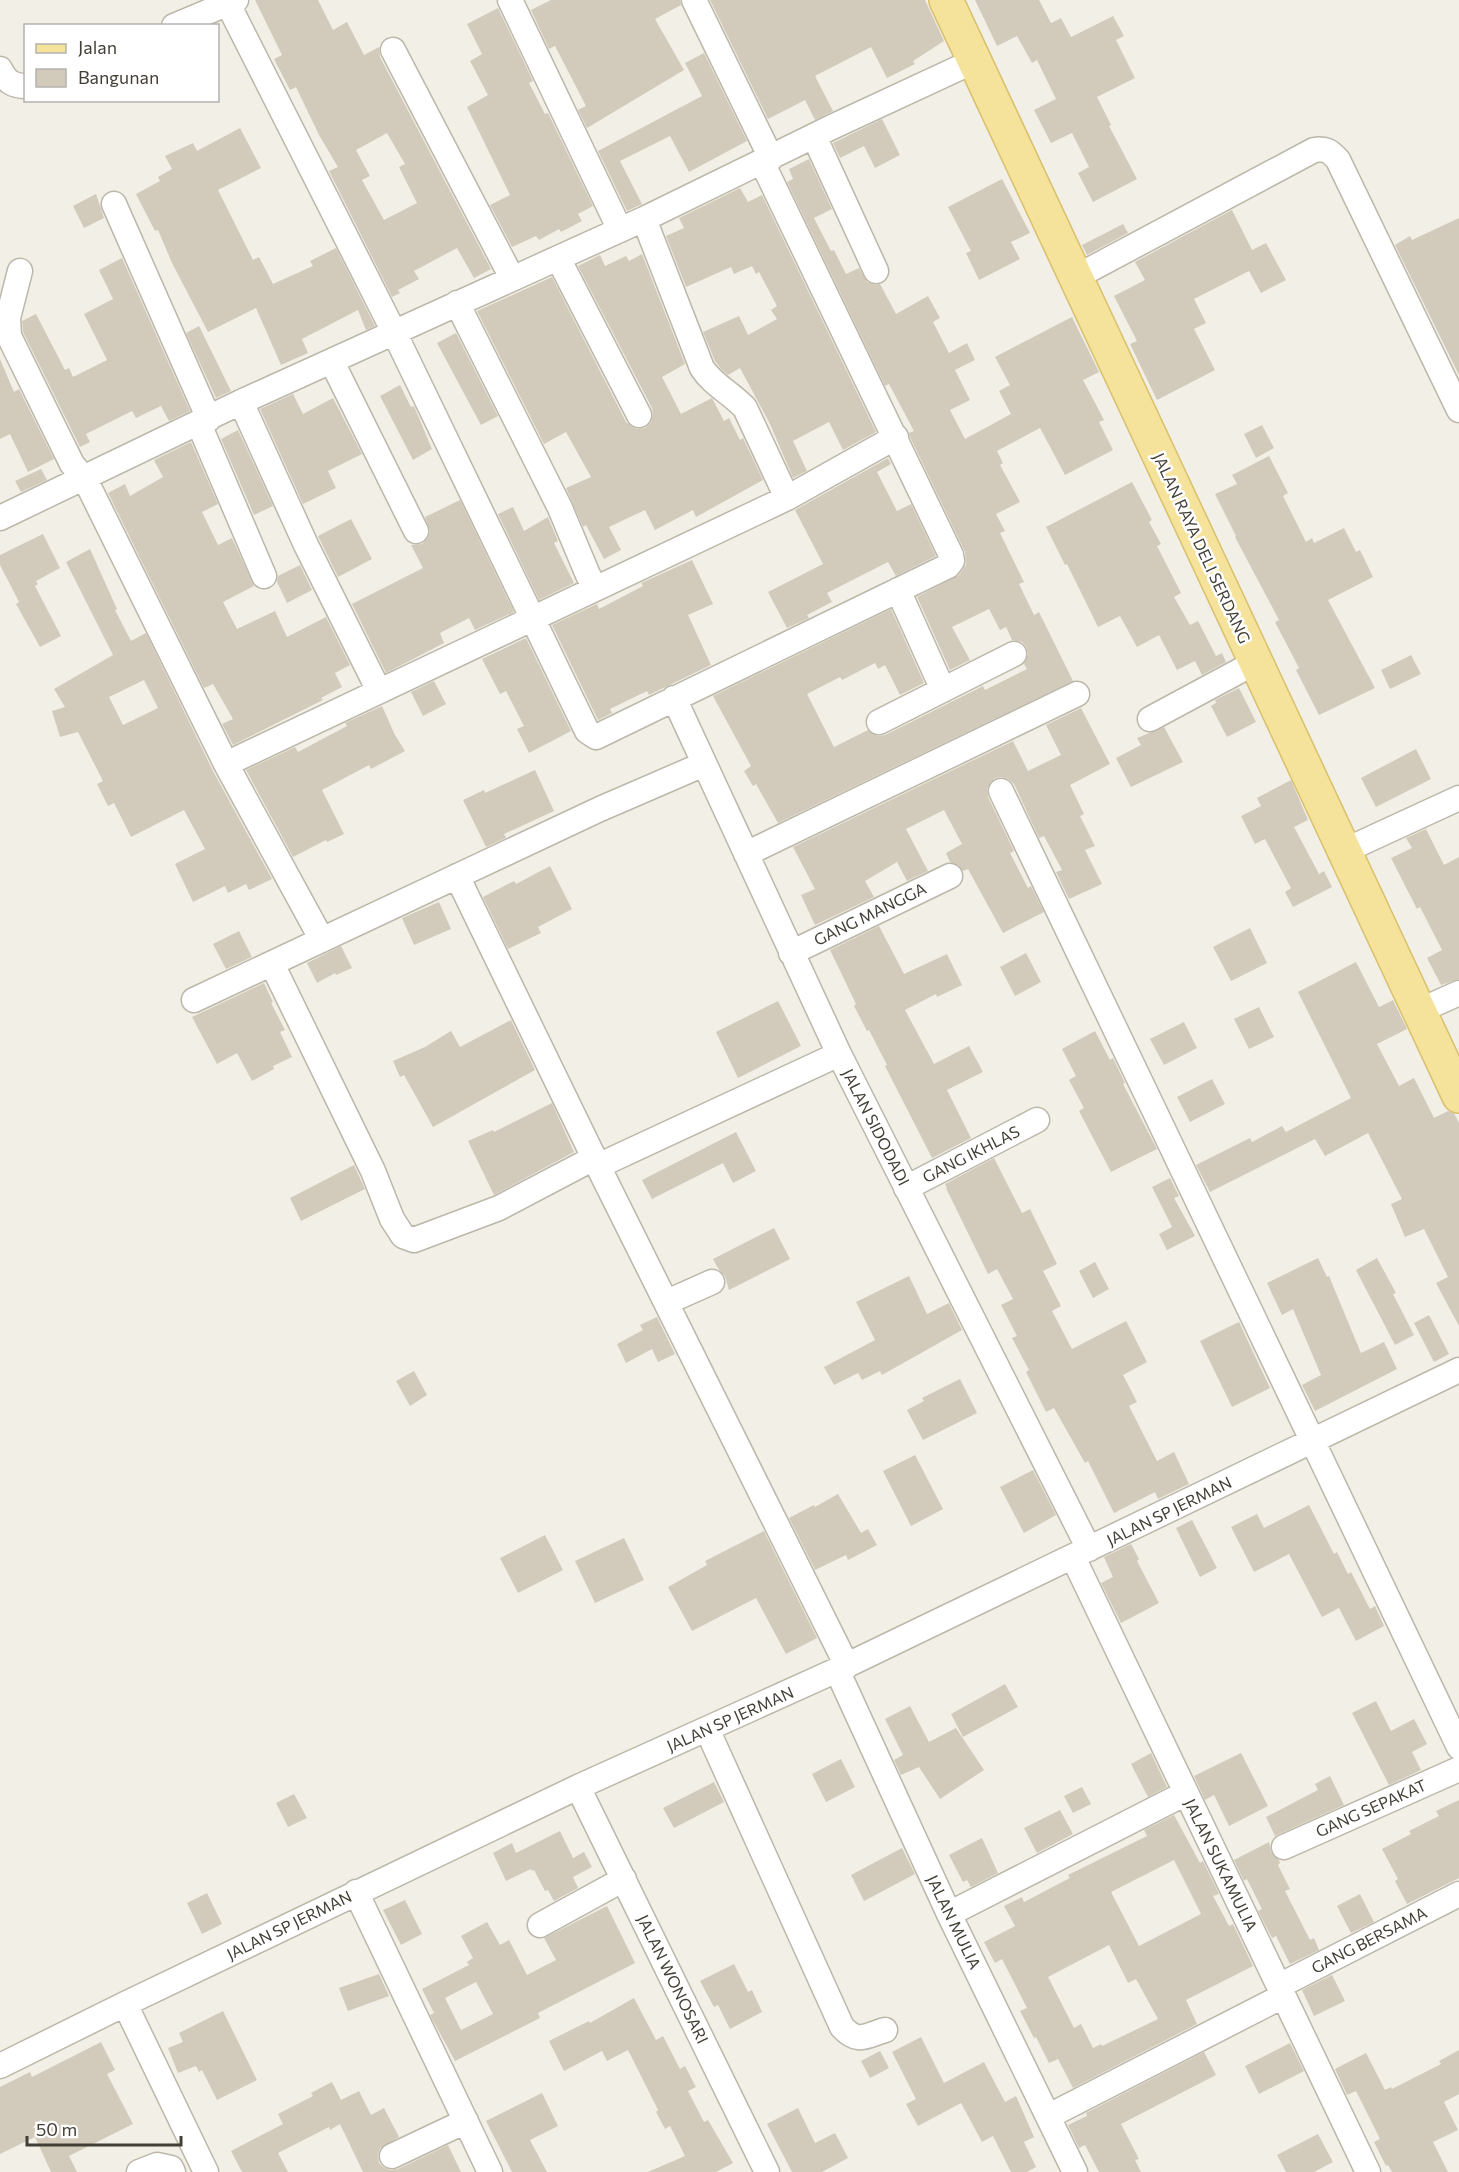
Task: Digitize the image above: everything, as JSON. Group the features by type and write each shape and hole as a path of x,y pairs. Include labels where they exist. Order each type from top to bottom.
{"main road":[{"name":"JALAN RAYA DELI SERDANG","path":"946,0 1459,1095"}],"street":[{"path":"510,0 620,230"},
{"path":"178,24 230,1 394,332 587,732 596,737 898,591 948,566 952,561 694,0"},
{"path":"393,50 512,278"},
{"path":"0,518 204,422 241,402 644,219 974,61"},
{"path":"0,69 6,80 15,86 24,86"},
{"path":"814,136 876,271"},
{"path":"1076,277 1314,150 1324,148 1338,160 1459,410"},
{"path":"114,204 204,422 264,576"},
{"path":"644,219 702,368 706,375 744,408 787,498"},
{"path":"558,258 639,415"},
{"path":"20,272 8,318 9,336 72,464 85,479 226,764 322,940"},
{"path":"457,303 560,508 596,588"},
{"path":"332,362 416,531"},
{"path":"241,402 306,544 379,691"},
{"path":"226,764 787,498 896,437"},
{"path":"898,591 943,690"},
{"path":"879,722 1014,654"},
{"path":"1150,719 1256,662"},
{"path":"746,854 1077,694"},
{"name":"JALAN SIDODADI","path":"674,698 839,1054 906,1188 1081,1553"},
{"path":"194,1000 600,809 704,764"},
{"path":"1001,791 1163,1125 1311,1443 1459,1747"},
{"path":"1344,851 1459,798"},
{"name":"JALAN MULIA","path":"457,876 667,1302 842,1668 950,1914 1075,2172"},
{"name":"GANG MANGGA","path":"791,953 950,876"},
{"path":"272,964 373,1171 392,1219 403,1236 414,1240 499,1208 596,1162 839,1054"},
{"path":"1419,1011 1459,993"},
{"name":"GANG IKHLAS","path":"906,1188 1036,1120"},
{"path":"667,1302 712,1282"},
{"name":"JALAN SP JERMAN","path":"0,2066 357,1892 578,1787 842,1668 1459,1370"},
{"name":"JALAN SUKAMULIA","path":"1081,1553 1186,1793 1368,2172"},
{"path":"707,1729 842,2027 856,2038 885,2031"},
{"name":"GANG SEPAKAT","path":"1284,1847 1459,1769"},
{"name":"JALAN WONOSARI","path":"578,1787 767,2172"},
{"path":"950,1914 1186,1793"},
{"path":"540,1925 624,1879"},
{"path":"357,1892 490,2172"},
{"name":"GANG BERSAMA","path":"1049,2116 1459,1894"},
{"path":"125,2004 206,2172"},
{"path":"392,2156 466,2121"},
{"path":"139,2172 157,2165 171,2168 173,2172"}],"building":[{"path":"255,0 318,0 333,30 347,22 364,55 379,47 380,57 491,269 474,278 457,248 414,271 419,279 398,290 400,293 392,297 329,171 338,167 319,135 296,87 290,90 274,59 282,55","holes":["387,133 405,164 399,167 417,203 384,220 362,180 370,176 356,150"]},
{"path":"551,0 680,0 681,5 655,19 684,70 587,128 578,110 586,106 555,46 549,49 531,10"},
{"path":"710,0 925,0 944,41 913,61 915,64 887,78 871,47 815,76 833,111 815,120 805,100 768,119"},
{"path":"975,0 1039,0 1051,23 1061,18 1071,37 1113,16 1124,36 1116,40 1135,78 1097,97 1111,125 1109,126 1137,179 1093,202 1078,173 1089,167 1072,133 1051,143 1034,110 1056,99 1037,60 1032,63 1017,36 997,46"},
{"path":"498,8 533,81 529,83 545,114 548,113 593,206 578,214 582,221 561,232 559,229 539,240 536,236 512,247 490,205 510,195 467,107 488,95 470,61 482,54 467,24"},
{"path":"704,53 747,141 689,172 670,136 620,161 642,204 627,211 598,151 702,96 685,63"},
{"path":"882,119 900,155 875,168 864,146 840,158 833,143"},
{"path":"240,128 261,168 218,190 253,260 259,257 273,284 313,266 310,261 336,248 375,326 366,330 358,310 302,339 308,353 281,365 256,308 208,332 172,263 158,230 155,231 136,194 160,181 158,177 172,169 165,156 193,143 197,151"},
{"path":"809,159 832,209 814,218 846,274 859,268 867,282 874,285 880,284 896,314 928,296 940,318 933,322 949,353 967,343 975,360 955,370 970,400 950,410 965,439 1011,414 999,391 1010,385 995,357 1072,317 1099,372 1083,380 1104,420 1099,422 1113,450 1065,475 1040,428 997,451 1003,463 1000,465 1020,502 996,514 1005,531 1000,533 1024,582 1019,584 1034,615 1039,612 1073,681 778,823 756,784 753,786 744,771 751,766 713,696 891,609 924,683 900,695 885,665 878,669 875,663 807,694 834,747 868,730 878,736 885,735 983,686 985,690 1027,669 1024,664 1028,654 1022,642 1012,640 1006,627 1000,630 989,609 952,627 970,660 950,670 917,597 959,575 966,565 965,552 910,437 909,433 914,431 889,384 885,386 787,182 793,179 789,169"},
{"path":"1002,179 1030,233 1011,242 1020,259 979,280 966,253 971,251 948,207"},
{"path":"740,188 748,202 762,195 876,432 843,450 829,422 793,441 807,471 793,478 770,424 740,368 728,375 721,369 715,361 703,332 739,316 748,335 777,319 771,310 777,306 759,272 756,274 752,266 734,274 731,267 686,287 666,236 684,228 679,218"},
{"path":"96,194 104,218 84,228 73,206"},
{"path":"1232,210 1252,250 1266,243 1286,280 1261,293 1249,271 1194,299 1206,323 1194,329 1215,370 1157,400 1130,344 1137,341 1114,296 1145,280 1135,262"},
{"path":"1459,218 1459,375 1395,245 1410,236 1412,240"},
{"path":"1123,224 1128,233 1087,255 1082,245"},
{"path":"642,254 685,364 662,377 681,414 712,398 724,421 729,418 740,440 743,438 763,480 696,517 693,510 655,530 645,510 609,527 621,550 604,559 586,525 583,527 566,488 591,477 566,432 544,444 477,311 552,277 626,422 638,429 645,428 651,422 652,408 578,266 600,255 605,266 626,256 629,261"},
{"path":"122,258 190,411 169,421 161,406 136,418 132,411 86,434 90,442 80,447 23,332 22,321 36,314 65,370 69,368 73,377 107,360 84,314 113,299 99,270"},
{"path":"199,326 231,391 216,398 186,333"},
{"path":"456,333 498,416 481,425 437,343"},
{"path":"0,359 14,392 19,389 54,459 28,472 10,434 0,439"},
{"path":"400,385 411,407 414,406 432,449 413,460 380,396"},
{"path":"293,394 303,414 333,398 362,454 328,471 336,488 303,504 260,409"},
{"path":"1262,425 1274,448 1256,458 1244,434"},
{"path":"238,430 273,506 254,515 221,439"},
{"path":"191,442 218,504 202,512 218,545 232,538 254,586 223,602 237,629 275,611 287,637 326,617 350,665 335,673 342,687 321,698 323,700 233,745 222,724 233,719 213,684 204,688 108,493 125,484 130,496 163,477 154,460"},
{"path":"1269,456 1288,493 1283,496 1306,542 1312,538 1314,543 1344,528 1356,552 1360,550 1373,577 1328,600 1375,688 1319,715 1296,670 1299,668 1275,622 1279,620 1215,494 1237,484 1232,475"},
{"path":"888,458 891,464 877,472 897,511 911,504 936,556 896,576 888,562 827,593 832,602 807,615 809,618 787,628 768,592 823,564 795,510"},
{"path":"41,469 47,480 21,492 15,481"},
{"path":"1132,482 1152,520 1149,522 1161,544 1157,546 1181,593 1174,597 1190,625 1198,621 1216,656 1222,653 1226,662 1202,675 1195,661 1177,670 1159,635 1137,647 1120,616 1098,627 1046,527"},
{"path":"460,500 514,612 475,630 469,618 440,633 444,643 386,673 352,604 423,568 411,545 422,544 428,538 430,531 425,517"},
{"path":"513,507 524,531 548,517 558,541 554,543 574,583 539,600 498,514"},
{"path":"351,519 372,559 338,577 318,536"},
{"path":"43,534 60,568 36,581 38,584 35,586 61,636 40,647 16,604 19,602 0,565 0,555"},
{"path":"90,549 117,609 115,610 131,641 146,633 213,771 272,879 249,890 246,884 228,893 225,886 193,902 175,864 205,849 184,810 131,837 114,803 108,806 97,784 103,781 78,732 60,737 52,711 65,707 54,689 113,655 66,562","holes":["144,680 158,708 123,725 109,697"]},
{"path":"692,560 713,604 688,615 711,665 649,695 647,691 610,709 612,713 598,720 552,625 597,604 599,609 643,586 641,583"},
{"path":"300,565 312,590 287,603 277,582 278,576"},
{"path":"526,638 571,731 529,753 517,729 524,726 506,691 500,694 482,659"},
{"path":"1411,655 1421,674 1390,689 1381,670"},
{"path":"434,681 446,704 423,716 411,692"},
{"path":"1239,688 1256,722 1227,737 1211,706 1216,703 1215,700"},
{"path":"382,706 405,751 371,769 369,765 322,790 344,834 327,842 326,840 293,857 246,770 295,747 298,752 347,726 345,723"},
{"path":"1081,708 1110,764 1070,785 1084,814 1080,816 1095,846 1085,850 1102,884 1069,899 1056,872 1062,870 1044,836 1039,838 1014,784 1001,777 995,778 990,783 987,789 988,797 1014,851 1010,853 1028,888 1031,886 1044,912 1003,933 968,869 963,871 958,865 950,862 946,853 962,844 944,810 906,829 928,871 907,881 897,862 865,881 874,897 815,925 801,895 815,889 793,847 1013,741 1028,771 1061,755 1046,725"},
{"path":"1164,727 1183,762 1131,787 1116,758 1141,745 1137,738"},
{"path":"1416,749 1431,779 1376,807 1361,778"},
{"path":"535,770 554,811 504,834 506,838 486,847 463,800 484,790 485,793"},
{"path":"1291,780 1308,820 1294,827 1319,874 1324,871 1332,887 1293,907 1285,892 1291,888 1265,839 1255,844 1241,816 1261,806 1257,798"},
{"path":"1426,829 1444,865 1459,857 1459,979 1441,985 1427,958 1442,950 1420,907 1417,909 1391,858 1412,848 1406,838"},
{"path":"550,866 572,909 538,927 541,933 508,949 483,897 514,881 516,884"},
{"path":"439,902 451,929 414,945 402,918"},
{"path":"879,926 904,974 947,954 962,985 937,997 936,994 905,1010 934,1064 969,1046 983,1072 947,1090 971,1138 932,1158 885,1066 887,1065 854,1006 856,1004 830,950"},
{"path":"1250,928 1267,963 1231,981 1213,947"},
{"path":"239,931 252,957 226,969 213,944"},
{"path":"341,946 352,968 336,975 335,973 317,983 307,963"},
{"path":"1026,953 1041,982 1015,996 1000,967"},
{"path":"1356,962 1379,1007 1393,1000 1407,1029 1377,1044 1399,1086 1414,1078 1434,1118 1448,1111 1454,1113 1459,1123 1459,1326 1436,1283 1448,1277 1424,1229 1405,1237 1391,1204 1402,1199 1368,1133 1325,1156 1315,1139 1210,1192 1196,1165 1250,1138 1252,1142 1282,1126 1286,1132 1351,1098 1298,992"},
{"path":"264,983 285,1030 280,1032 292,1057 273,1066 274,1069 252,1081 237,1053 217,1064 192,1017"},
{"path":"778,1001 801,1046 738,1078 716,1032"},
{"path":"1259,1007 1274,1037 1249,1049 1234,1019"},
{"path":"511,1020 535,1070 433,1127 404,1075 400,1077 393,1061 425,1047 451,1031 460,1047"},
{"path":"1184,1022 1197,1048 1164,1065 1150,1039"},
{"path":"1095,1031 1110,1060 1113,1058 1125,1083 1123,1084 1157,1149 1111,1172 1079,1111 1084,1108 1069,1080 1076,1076 1062,1049"},
{"path":"1212,1079 1225,1104 1190,1122 1177,1097"},
{"path":"552,1103 574,1152 494,1195 468,1141 493,1130 494,1132"},
{"path":"736,1132 756,1171 733,1183 723,1163 652,1199 642,1180"},
{"path":"994,1158 1022,1213 1030,1209 1057,1264 1043,1271 1061,1306 1052,1311 1072,1349 1126,1321 1147,1362 1123,1375 1137,1402 1129,1406 1157,1461 1174,1452 1189,1484 1158,1499 1155,1492 1114,1513 1088,1461 1085,1463 1054,1408 1046,1412 1026,1372 1029,1370 1012,1338 1017,1336 1001,1305 1013,1299 997,1269 988,1274 945,1184"},
{"path":"354,1165 365,1189 301,1221 290,1198"},
{"path":"1170,1178 1179,1196 1174,1198 1195,1236 1167,1250 1159,1234 1172,1227 1152,1187"},
{"path":"774,1228 790,1259 729,1290 725,1276 713,1259"},
{"path":"1318,1258 1327,1277 1329,1276 1361,1353 1384,1342 1397,1369 1315,1411 1302,1385 1321,1375 1293,1309 1282,1315 1267,1283"},
{"path":"1377,1258 1396,1293 1393,1294 1414,1335 1395,1345 1356,1270"},
{"path":"1095,1262 1109,1289 1093,1298 1079,1271"},
{"path":"909,1276 927,1314 949,1303 962,1330 882,1375 880,1371 862,1380 858,1373 834,1385 824,1367 875,1340 856,1302"},
{"path":"1429,1315 1449,1354 1434,1362 1414,1323"},
{"path":"657,1317 675,1354 658,1362 652,1349 626,1363 617,1344 643,1330 640,1325"},
{"path":"1239,1322 1270,1388 1232,1407 1200,1341"},
{"path":"414,1371 427,1395 410,1406 396,1381"},
{"path":"960,1379 977,1413 923,1440 907,1410 924,1401 922,1398"},
{"path":"915,1455 943,1509 911,1526 883,1471"},
{"path":"1033,1470 1056,1515 1024,1533 1000,1487"},
{"path":"838,1494 861,1533 868,1529 877,1545 848,1560 846,1555 815,1570 789,1518"},
{"path":"1309,1505 1334,1554 1337,1552 1348,1574 1351,1572 1370,1609 1375,1606 1384,1626 1356,1641 1339,1608 1322,1617 1289,1554 1254,1572 1231,1527 1257,1514 1264,1528"},
{"path":"1192,1520 1217,1568 1200,1577 1176,1528"},
{"path":"764,1531 817,1638 786,1654 756,1598 692,1631 668,1587 707,1565 705,1561"},
{"path":"545,1535 563,1570 518,1593 500,1558"},
{"path":"624,1538 644,1580 595,1603 575,1561"},
{"path":"1131,1544 1139,1559 1137,1561 1159,1603 1121,1623 1101,1583 1113,1577 1104,1557"},
{"path":"1005,1684 1018,1707 963,1737 951,1714"},
{"path":"1376,1701 1391,1731 1414,1719 1427,1744 1412,1752 1421,1770 1389,1785 1352,1713"},
{"path":"910,1706 929,1742 956,1728 984,1770 940,1799 919,1767 901,1775 894,1760 903,1755 885,1719"},
{"path":"1151,1753 1167,1787 1148,1797 1131,1764"},
{"path":"1241,1753 1268,1806 1229,1826 1214,1795 1205,1800 1194,1776"},
{"path":"841,1759 855,1787 826,1802 812,1774"},
{"path":"1330,1776 1344,1805 1275,1836 1266,1817 1318,1790 1315,1784"},
{"path":"714,1782 724,1802 674,1828 663,1808"},
{"path":"1082,1787 1091,1804 1073,1813 1064,1796"},
{"path":"294,1794 307,1818 288,1827 276,1803"},
{"path":"1459,1800 1459,1878 1407,1904 1395,1881 1398,1879 1382,1849 1411,1834 1409,1831 1439,1816 1436,1811"},
{"path":"1060,1810 1073,1834 1037,1853 1024,1828"},
{"path":"1174,1815 1200,1863 1203,1861 1219,1894 1213,1896 1229,1926 1233,1924 1253,1966 1186,2000 1197,2024 1073,2088 1058,2059 1049,2063 1020,2011 1027,2008 1002,1959 995,1963 984,1942 1015,1926 1004,1906 1022,1897 1024,1902 1070,1878 1068,1875 1147,1836 1144,1830","holes":["1174,1860 1201,1914 1139,1946 1111,1892","1109,1945 1128,1983 1136,1979 1158,2019 1102,2046 1101,2044 1093,2048 1081,2024 1074,2028 1048,1977"]},
{"path":"560,1831 573,1858 584,1852 592,1867 573,1877 578,1888 554,1901 548,1890 545,1891 534,1870 531,1869 506,1881 493,1853 512,1843 516,1853"},
{"path":"982,1838 998,1873 971,1887 967,1880 963,1882 949,1855"},
{"path":"1269,1842 1271,1852 1279,1860 1278,1865 1290,1889 1285,1891 1310,1940 1314,1938 1319,1950 1290,1964 1276,1936 1272,1938 1258,1911 1262,1909 1247,1879 1244,1881 1234,1860"},
{"path":"902,1848 915,1874 864,1901 851,1875"},
{"path":"207,1893 222,1924 202,1934 187,1903"},
{"path":"1360,1894 1374,1922 1351,1933 1337,1906"},
{"path":"405,1900 422,1934 401,1945 383,1910"},
{"path":"607,1906 635,1963 538,2013 540,2018 455,2061 430,2015 434,2013 422,1989 469,1965 467,1962 473,1958 461,1936 487,1922 500,1945 509,1940 527,1975 556,1960 544,1938","holes":["476,1982 493,2014 461,2030 445,1998"]},
{"path":"734,1964 748,1992 752,1990 762,2012 730,2029 718,2005 714,2007 700,1981"},
{"path":"379,1974 389,1996 348,2011 339,1988"},
{"path":"1332,1975 1345,2001 1314,2016 1302,1990"},
{"path":"634,1998 656,2040 663,2036 680,2069 685,2066 696,2087 688,2091 704,2122 708,2120 733,2163 716,2172 648,2172 685,2156 670,2126 665,2129 628,2050 607,2061 602,2051 564,2071 549,2041 589,2021 590,2023"},
{"path":"223,2011 257,2080 217,2100 202,2070 199,2072 196,2066 178,2073 168,2048 183,2042 179,2033"},
{"path":"921,2037 944,2083 984,2062 1005,2102 1016,2096 1034,2137 1024,2142 1036,2167 1027,2172 1011,2172 993,2136 982,2142 961,2103 918,2126 906,2104 916,2099 892,2052"},
{"path":"101,2042 115,2070 107,2074 133,2124 69,2156 77,2172 51,2172 35,2137 0,2154 0,2087 30,2072 32,2077"},
{"path":"1290,2043 1304,2071 1259,2094 1245,2066"},
{"path":"1459,2050 1459,2094 1444,2102 1458,2130 1433,2142 1448,2172 1392,2172 1388,2165 1386,2166 1374,2142 1380,2139 1356,2091 1347,2095 1335,2069 1366,2053 1385,2090 1391,2087 1392,2089 1441,2064 1439,2061"},
{"path":"880,2051 889,2068 870,2078 861,2061"},
{"path":"1204,2052 1216,2075 1121,2124 1139,2159 1135,2160 1141,2172 1099,2172 1085,2145 1079,2148 1068,2125 1087,2116 1086,2113"},
{"path":"332,2082 341,2100 359,2091 371,2115 384,2108 399,2137 380,2148 379,2163 383,2167 390,2170 398,2169 448,2145 461,2172 363,2172 340,2124 330,2130 329,2127 278,2153 288,2172 242,2172 231,2151 283,2124 278,2114 313,2096 311,2093"},
{"path":"542,2093 558,2126 530,2140 547,2172 512,2172 486,2121"},
{"path":"798,2108 815,2143 835,2133 848,2158 822,2172 792,2172 767,2124"},
{"path":"1318,2134 1333,2162 1314,2172 1286,2172 1277,2155"}]}
